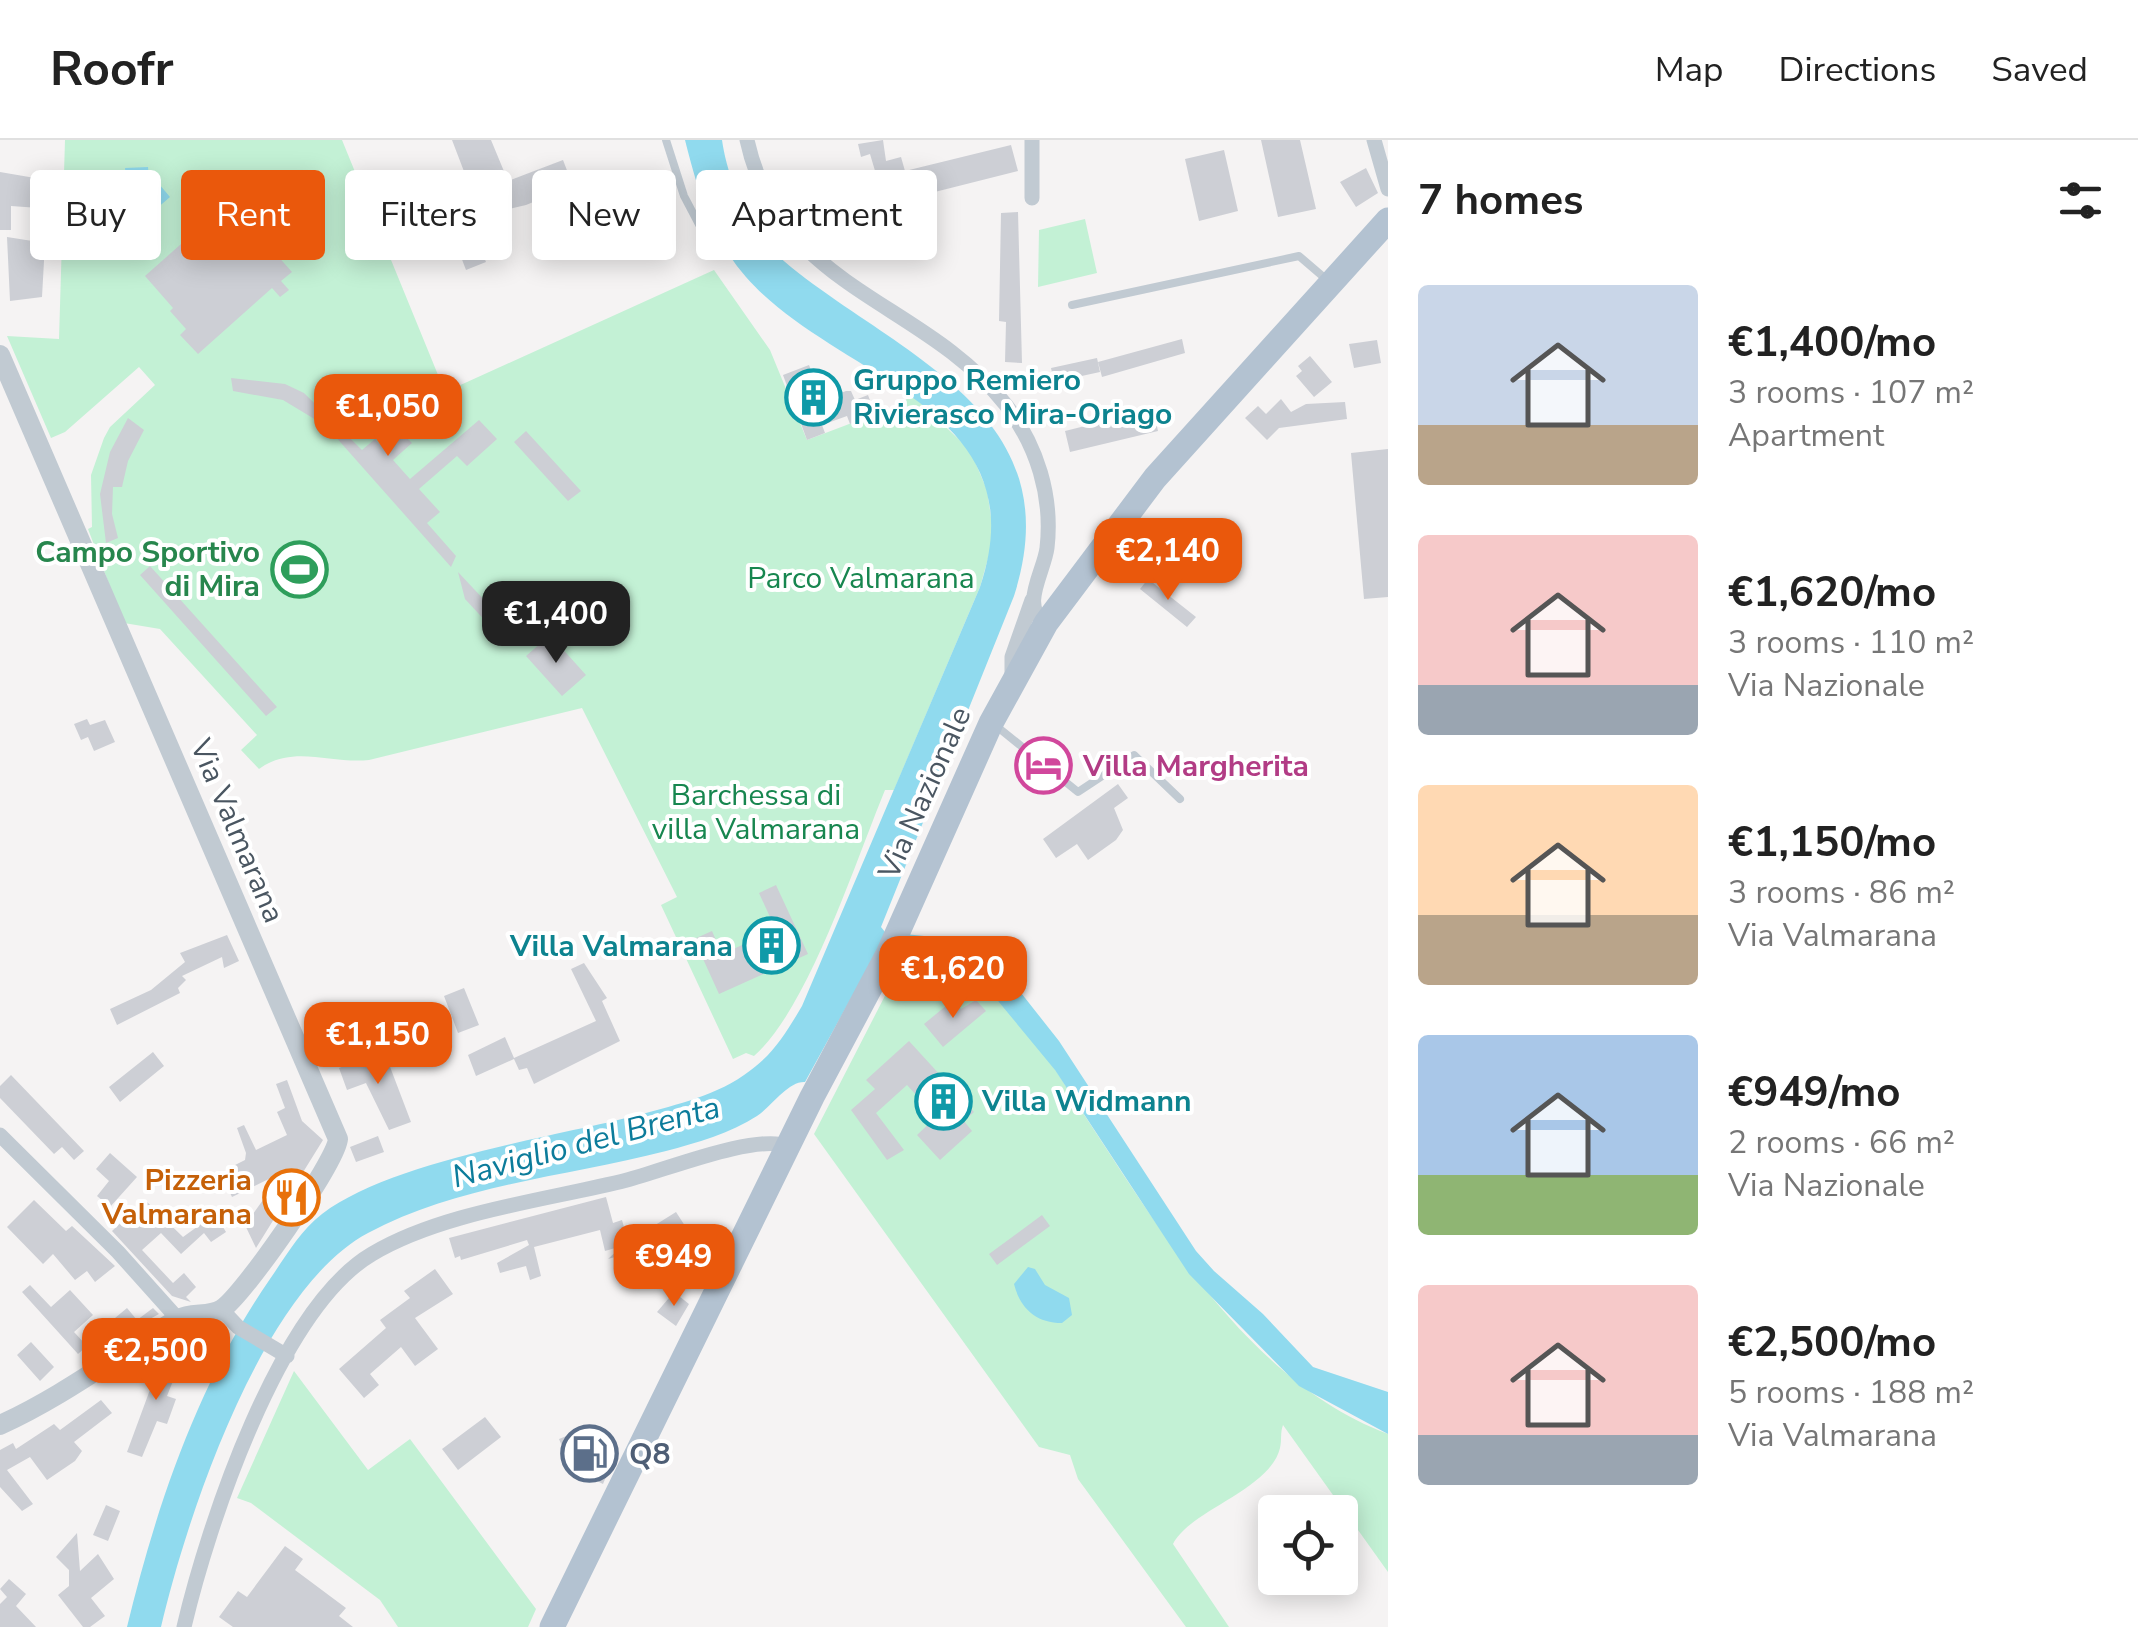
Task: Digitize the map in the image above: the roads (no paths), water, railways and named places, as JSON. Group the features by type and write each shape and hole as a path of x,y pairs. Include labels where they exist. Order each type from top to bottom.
{"main road":[{"name":"Via Nazionale","path":"552,1627 788,1146 888,954 990,723 1046,624 1155,478 1388,220"}],"street":[{"path":"747,140 763,192 790,235 968,366 1020,422 1045,488 1047,545 1043,570 1012,656 1012,682"},
{"path":"1032,140 1032,198"},
{"path":"1374,140 1388,189"},
{"name":"Via Valmarana","path":"0,355 338,1140 332,1160 302,1205 222,1310"},
{"path":"1043,570 1052,594 1061,601"},
{"path":"1032,600 1037,617 1046,624"},
{"path":"0,1136 118,1252 178,1320"},
{"path":"184,1627 228,1482 284,1354 345,1274 396,1242 748,1144 788,1146"},
{"path":"0,1425 44,1404 178,1320 222,1310 238,1326 284,1354"}],"lane":[{"path":"666,140 684,196 696,218"},
{"path":"1072,305 1299,256 1330,283"},
{"path":"990,723 1006,731 1078,792 1134,756 1180,799"}],"water":[{"path":"685,140 722,140 729,170 696,170 696,178"},
{"path":"161,186 170,197 161,205"},
{"name":"Naviglio del Brenta","path":"783,260 919,357 986,418 1009,454 1023,495 1025,542 1014,596 881,927 885,932 924,936 959,949 1014,984 1059,1041 1196,1251 1313,1367 1388,1392 1388,1434 1299,1386 1189,1274 1055,1070 994,996 963,974 910,949 876,953 805,1082 786,1090 747,1122 666,1151 439,1203 368,1233 330,1261 295,1303 234,1409 189,1526 161,1627 127,1627 166,1490 201,1402 244,1319 314,1221 353,1195 432,1165 704,1096 763,1060 802,1006 980,587 991,526 982,477 956,437 920,403 784,312 734,262"},
{"path":"1028,1267 1035,1269 1045,1285 1069,1298 1072,1315 1062,1323 1037,1317 1020,1300 1014,1284"}],"place":[{"name":"Gruppo Remiero Rivierasco Mira-Oriago","path":"814,397"},
{"name":"Campo Sportivo di Mira","path":"299,569"},
{"name":"Villa Margherita","path":"1044,766"},
{"name":"Villa Valmarana","path":"772,946"},
{"name":"Villa Widmann","path":"943,1101"},
{"name":"Pizzeria Valmarana","path":"291,1197"},
{"name":"Q8","path":"590,1454"}],"park label":[{"name":"Parco Valmarana","path":"861,578"},
{"name":"Barchessa di villa Valmarana","path":"756,812"}]}
